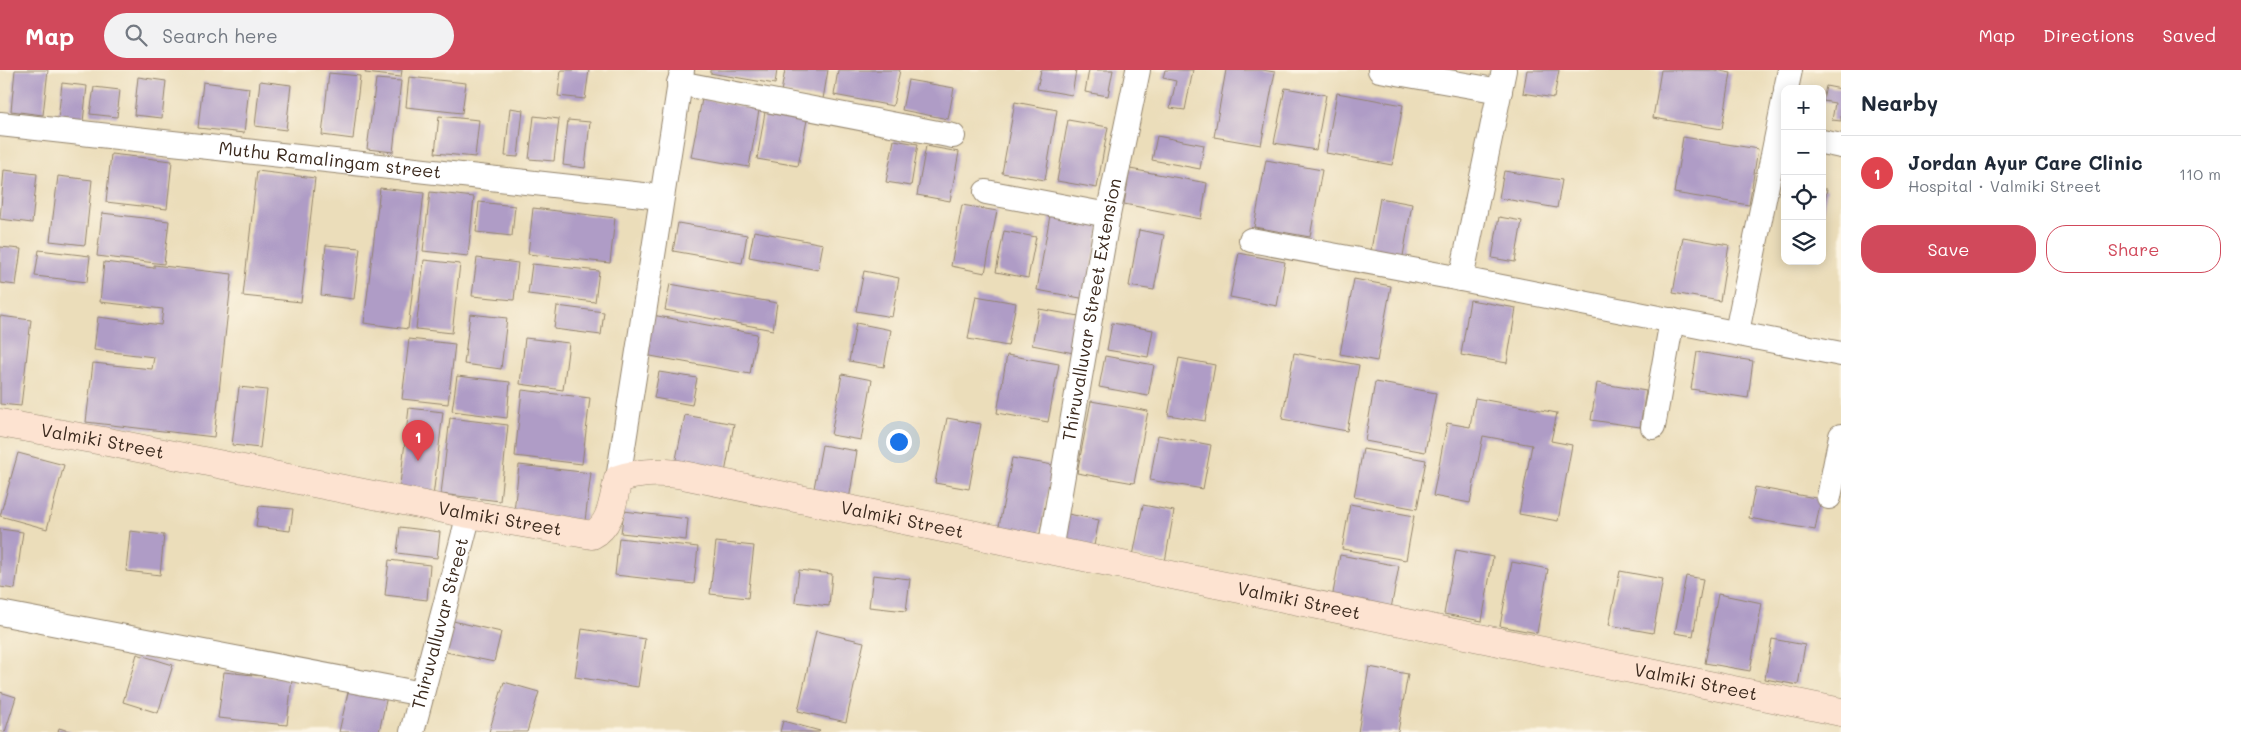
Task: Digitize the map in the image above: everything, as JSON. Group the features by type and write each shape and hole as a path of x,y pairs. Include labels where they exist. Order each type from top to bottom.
{"street":[{"name":"Thiruvalluvar Street Extension","path":"1050,550 1108,215 1138,70"},
{"path":"1380,70 1502,80 1461,279"},
{"path":"1787,85 1790,70"},
{"path":"618,479 681,77 953,136"},
{"name":"Muthu Ramalingam street","path":"0,124 661,197"},
{"path":"1738,332 1781,133"},
{"path":"1826,143 1841,146"},
{"path":"986,192 1108,215"},
{"path":"1251,240 1738,332 1841,354"},
{"path":"1653,427 1672,320"},
{"name":"Valmiki Street","path":"0,423 104,441 468,514 592,536 601,531 607,521 618,479 635,473 678,474 1841,712"},
{"path":"1829,497 1841,436"},
{"name":"Thiruvalluvar Street","path":"415,731 422,694 468,514"},
{"path":"0,613 422,694"}],"building":[{"path":"15,70 48,70 43,115 11,111"},
{"path":"366,70 402,70 401,77 365,73"},
{"path":"561,70 589,70 585,99 558,96"},
{"path":"710,70 777,70 775,84 710,73"},
{"path":"785,70 828,70 823,99 781,92"},
{"path":"838,70 900,70 893,106 834,95"},
{"path":"1041,70 1076,70 1072,95 1037,89"},
{"path":"1089,70 1113,70 1108,96 1085,92"},
{"path":"1165,70 1193,70 1185,110 1170,108 1176,81 1163,78"},
{"path":"1226,70 1275,72 1261,145 1214,137"},
{"path":"1527,70 1559,70 1554,98 1523,93"},
{"path":"1661,70 1714,70 1731,73 1722,129 1653,118"},
{"path":"329,73 360,76 353,139 322,135"},
{"path":"138,77 166,81 162,118 134,115"},
{"path":"409,77 466,83 462,113 406,107"},
{"path":"376,79 401,81 393,152 367,149"},
{"path":"908,80 954,88 948,119 902,110"},
{"path":"260,81 291,85 286,130 255,126"},
{"path":"203,82 249,88 244,133 198,128"},
{"path":"62,83 87,86 83,122 58,120"},
{"path":"1826,86 1841,89 1841,121 1832,120 1835,103 1826,102"},
{"path":"94,87 120,90 117,117 90,114"},
{"path":"1285,88 1326,95 1316,150 1274,143"},
{"path":"1337,93 1403,105 1392,165 1326,153"},
{"path":"702,99 759,110 749,167 691,157"},
{"path":"1015,102 1057,110 1045,180 1002,173"},
{"path":"510,108 523,110 518,157 505,156"},
{"path":"765,112 807,120 798,166 757,159"},
{"path":"439,116 479,120 475,157 435,153"},
{"path":"534,116 559,119 554,161 529,159"},
{"path":"568,120 590,122 585,168 563,165"},
{"path":"1068,120 1108,127 1097,188 1057,181"},
{"path":"1157,136 1204,145 1200,169 1152,160"},
{"path":"1683,137 1758,149 1749,205 1674,193"},
{"path":"894,140 918,144 911,186 886,182"},
{"path":"926,146 959,152 950,201 917,195"},
{"path":"111,154 172,161 167,209 106,202"},
{"path":"1266,160 1322,170 1310,237 1254,227"},
{"path":"1130,169 1207,183 1201,219 1124,204"},
{"path":"4,170 37,174 32,223 0,219"},
{"path":"257,171 315,178 301,302 243,296"},
{"path":"1504,171 1562,180 1557,208 1499,198"},
{"path":"58,176 92,180 85,245 50,241"},
{"path":"380,188 424,193 408,329 364,323"},
{"path":"430,192 474,197 468,256 423,251"},
{"path":"1380,198 1412,204 1403,256 1371,250"},
{"path":"479,202 515,206 512,236 476,232"},
{"path":"962,205 997,211 985,273 951,266"},
{"path":"533,208 615,218 610,263 528,254"},
{"path":"102,213 169,221 164,264 97,256"},
{"path":"1050,215 1100,224 1086,299 1037,290"},
{"path":"1499,217 1522,221 1515,262 1492,258"},
{"path":"678,223 747,235 742,263 673,251"},
{"path":"1139,230 1164,235 1154,290 1129,286"},
{"path":"754,231 823,244 818,270 749,257"},
{"path":"1004,231 1036,237 1028,278 996,272"},
{"path":"1683,237 1729,245 1720,301 1673,293"},
{"path":"326,245 360,248 354,299 321,295"},
{"path":"0,247 21,249 16,285 0,283"},
{"path":"39,250 90,256 87,282 35,276"},
{"path":"1239,253 1285,262 1277,306 1230,297"},
{"path":"477,258 518,263 514,300 472,296"},
{"path":"424,260 460,264 452,333 416,329"},
{"path":"104,262 154,268 154,265 232,274 214,437 86,422 93,363 152,369 154,357 94,350 98,317 161,325 163,309 100,302"},
{"path":"532,264 599,271 595,302 528,294"},
{"path":"864,271 899,278 892,317 856,311"},
{"path":"1354,279 1391,286 1377,361 1340,354"},
{"path":"670,284 777,303 773,330 665,310"},
{"path":"976,296 1016,303 1008,346 968,339"},
{"path":"1470,300 1516,308 1507,363 1461,355"},
{"path":"557,306 604,312 601,335 554,329"},
{"path":"1039,309 1085,317 1079,354 1032,345"},
{"path":"470,314 507,318 501,369 464,364"},
{"path":"652,315 757,334 750,374 645,355"},
{"path":"0,316 31,320 21,406 0,404"},
{"path":"856,323 891,330 884,367 849,361"},
{"path":"1112,323 1153,330 1148,357 1107,350"},
{"path":"525,338 569,343 563,390 520,384"},
{"path":"409,339 455,344 448,404 402,399"},
{"path":"1697,352 1753,361 1748,398 1691,389"},
{"path":"1294,353 1359,365 1347,431 1282,419"},
{"path":"1007,355 1059,364 1048,422 997,413"},
{"path":"1105,356 1154,365 1148,396 1099,387"},
{"path":"1179,358 1215,365 1205,421 1168,415"},
{"path":"659,372 697,378 692,405 654,398"},
{"path":"842,374 872,380 861,440 831,435"},
{"path":"457,376 510,382 507,418 452,411"},
{"path":"1375,382 1436,393 1425,452 1365,441"},
{"path":"1597,383 1646,391 1640,427 1591,420"},
{"path":"239,387 267,390 260,448 232,445"},
{"path":"522,390 590,398 582,464 515,456"},
{"path":"1475,398 1557,413 1551,441 1572,445 1558,521 1519,514 1532,445 1483,436 1470,503 1433,496 1447,423 1470,427"},
{"path":"1091,401 1148,411 1134,483 1077,473"},
{"path":"409,408 443,412 433,497 399,493"},
{"path":"685,415 734,424 725,473 675,464"},
{"path":"450,418 508,425 500,501 441,494"},
{"path":"947,418 981,424 969,489 935,483"},
{"path":"1158,435 1211,445 1203,489 1150,480"},
{"path":"822,445 857,451 848,506 812,499"},
{"path":"1363,449 1426,460 1417,509 1354,497"},
{"path":"18,453 64,465 47,529 0,516"},
{"path":"1012,458 1053,465 1040,534 999,526"},
{"path":"519,465 591,473 585,521 514,512"},
{"path":"1755,487 1821,499 1815,530 1749,518"},
{"path":"1350,504 1414,516 1406,560 1342,549"},
{"path":"1143,505 1174,511 1165,562 1133,556"},
{"path":"259,506 293,509 290,531 256,527"},
{"path":"624,511 688,519 686,540 621,533"},
{"path":"1068,514 1099,520 1092,556 1061,551"},
{"path":"400,527 440,532 437,558 397,553"},
{"path":"0,529 23,532 15,589 0,587"},
{"path":"130,531 164,535 160,575 126,571"},
{"path":"619,538 698,547 694,584 615,575"},
{"path":"716,542 754,546 748,598 710,594"},
{"path":"1456,550 1493,557 1482,621 1444,614"},
{"path":"1340,555 1399,566 1390,614 1331,604"},
{"path":"389,560 430,565 427,600 385,595"},
{"path":"1512,562 1548,569 1537,633 1500,626"},
{"path":"799,570 832,574 829,606 795,602"},
{"path":"1620,571 1663,579 1653,633 1609,625"},
{"path":"873,575 910,579 906,611 869,607"},
{"path":"1686,576 1703,579 1693,636 1675,633"},
{"path":"1718,594 1762,603 1750,671 1705,663"},
{"path":"453,621 501,632 494,662 446,652"},
{"path":"582,629 645,639 638,687 575,677"},
{"path":"816,631 864,642 846,722 798,711"},
{"path":"1772,639 1805,645 1798,685 1765,679"},
{"path":"137,654 173,665 158,713 123,702"},
{"path":"1369,667 1408,674 1398,732 1358,732"},
{"path":"224,672 292,679 287,725 218,718"},
{"path":"504,682 539,692 527,732 489,732"},
{"path":"349,688 387,696 379,732 339,732"},
{"path":"0,692 16,697 5,732 0,732"},
{"path":"783,721 820,731 780,732"},
{"path":"59,728 72,732 58,732"}],"place":[{"name":"Jordan Ayur Care Clinic","path":"418,461"}]}
